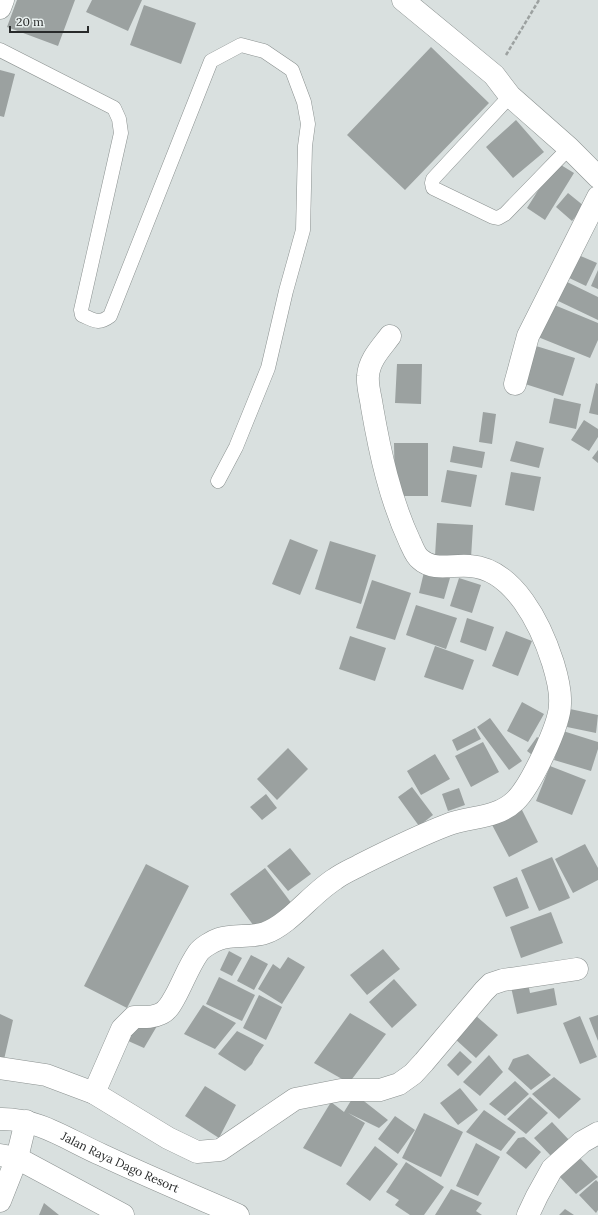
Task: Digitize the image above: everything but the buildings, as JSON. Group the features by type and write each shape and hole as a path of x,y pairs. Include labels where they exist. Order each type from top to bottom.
{"street":[{"path":"0,8 3,0"},
{"path":"403,0 494,75 510,96 569,148 598,177"},
{"path":"515,384 528,336 598,198"},
{"path":"94,1093 122,1029 134,1017 152,1017 162,1014 171,1004 199,951 219,939 265,933 280,925 323,887 336,878 385,852 457,821 490,815 502,810 522,795 547,747 560,713 560,691 545,641 528,606 515,590 499,576 485,570 470,566 427,566 417,556 401,522 386,476 367,378 373,359 390,336"},
{"path":"0,1068 46,1075 94,1093 168,1138 197,1152 220,1150 295,1099 341,1090 380,1090 399,1084 413,1074 491,984 503,980 577,969"},
{"name":"Jalan Raya Dago Resort","path":"0,1119 26,1121 42,1126 238,1215"},
{"path":"0,1201 8,1156 26,1121"},
{"path":"528,1215 552,1169 582,1142 598,1133"},
{"path":"8,1156 123,1215"}],"lane":[{"path":"0,50 114,108 119,119 121,134 81,310 82,316 97,322 103,321 110,316 211,61 241,45 264,51 292,70 304,102 308,124 305,146 303,230 286,291 268,368 236,447 218,482"},
{"path":"510,96 433,179 433,188 498,218 506,214 569,148"}],"path":[{"path":"494,75 539,0"}]}
